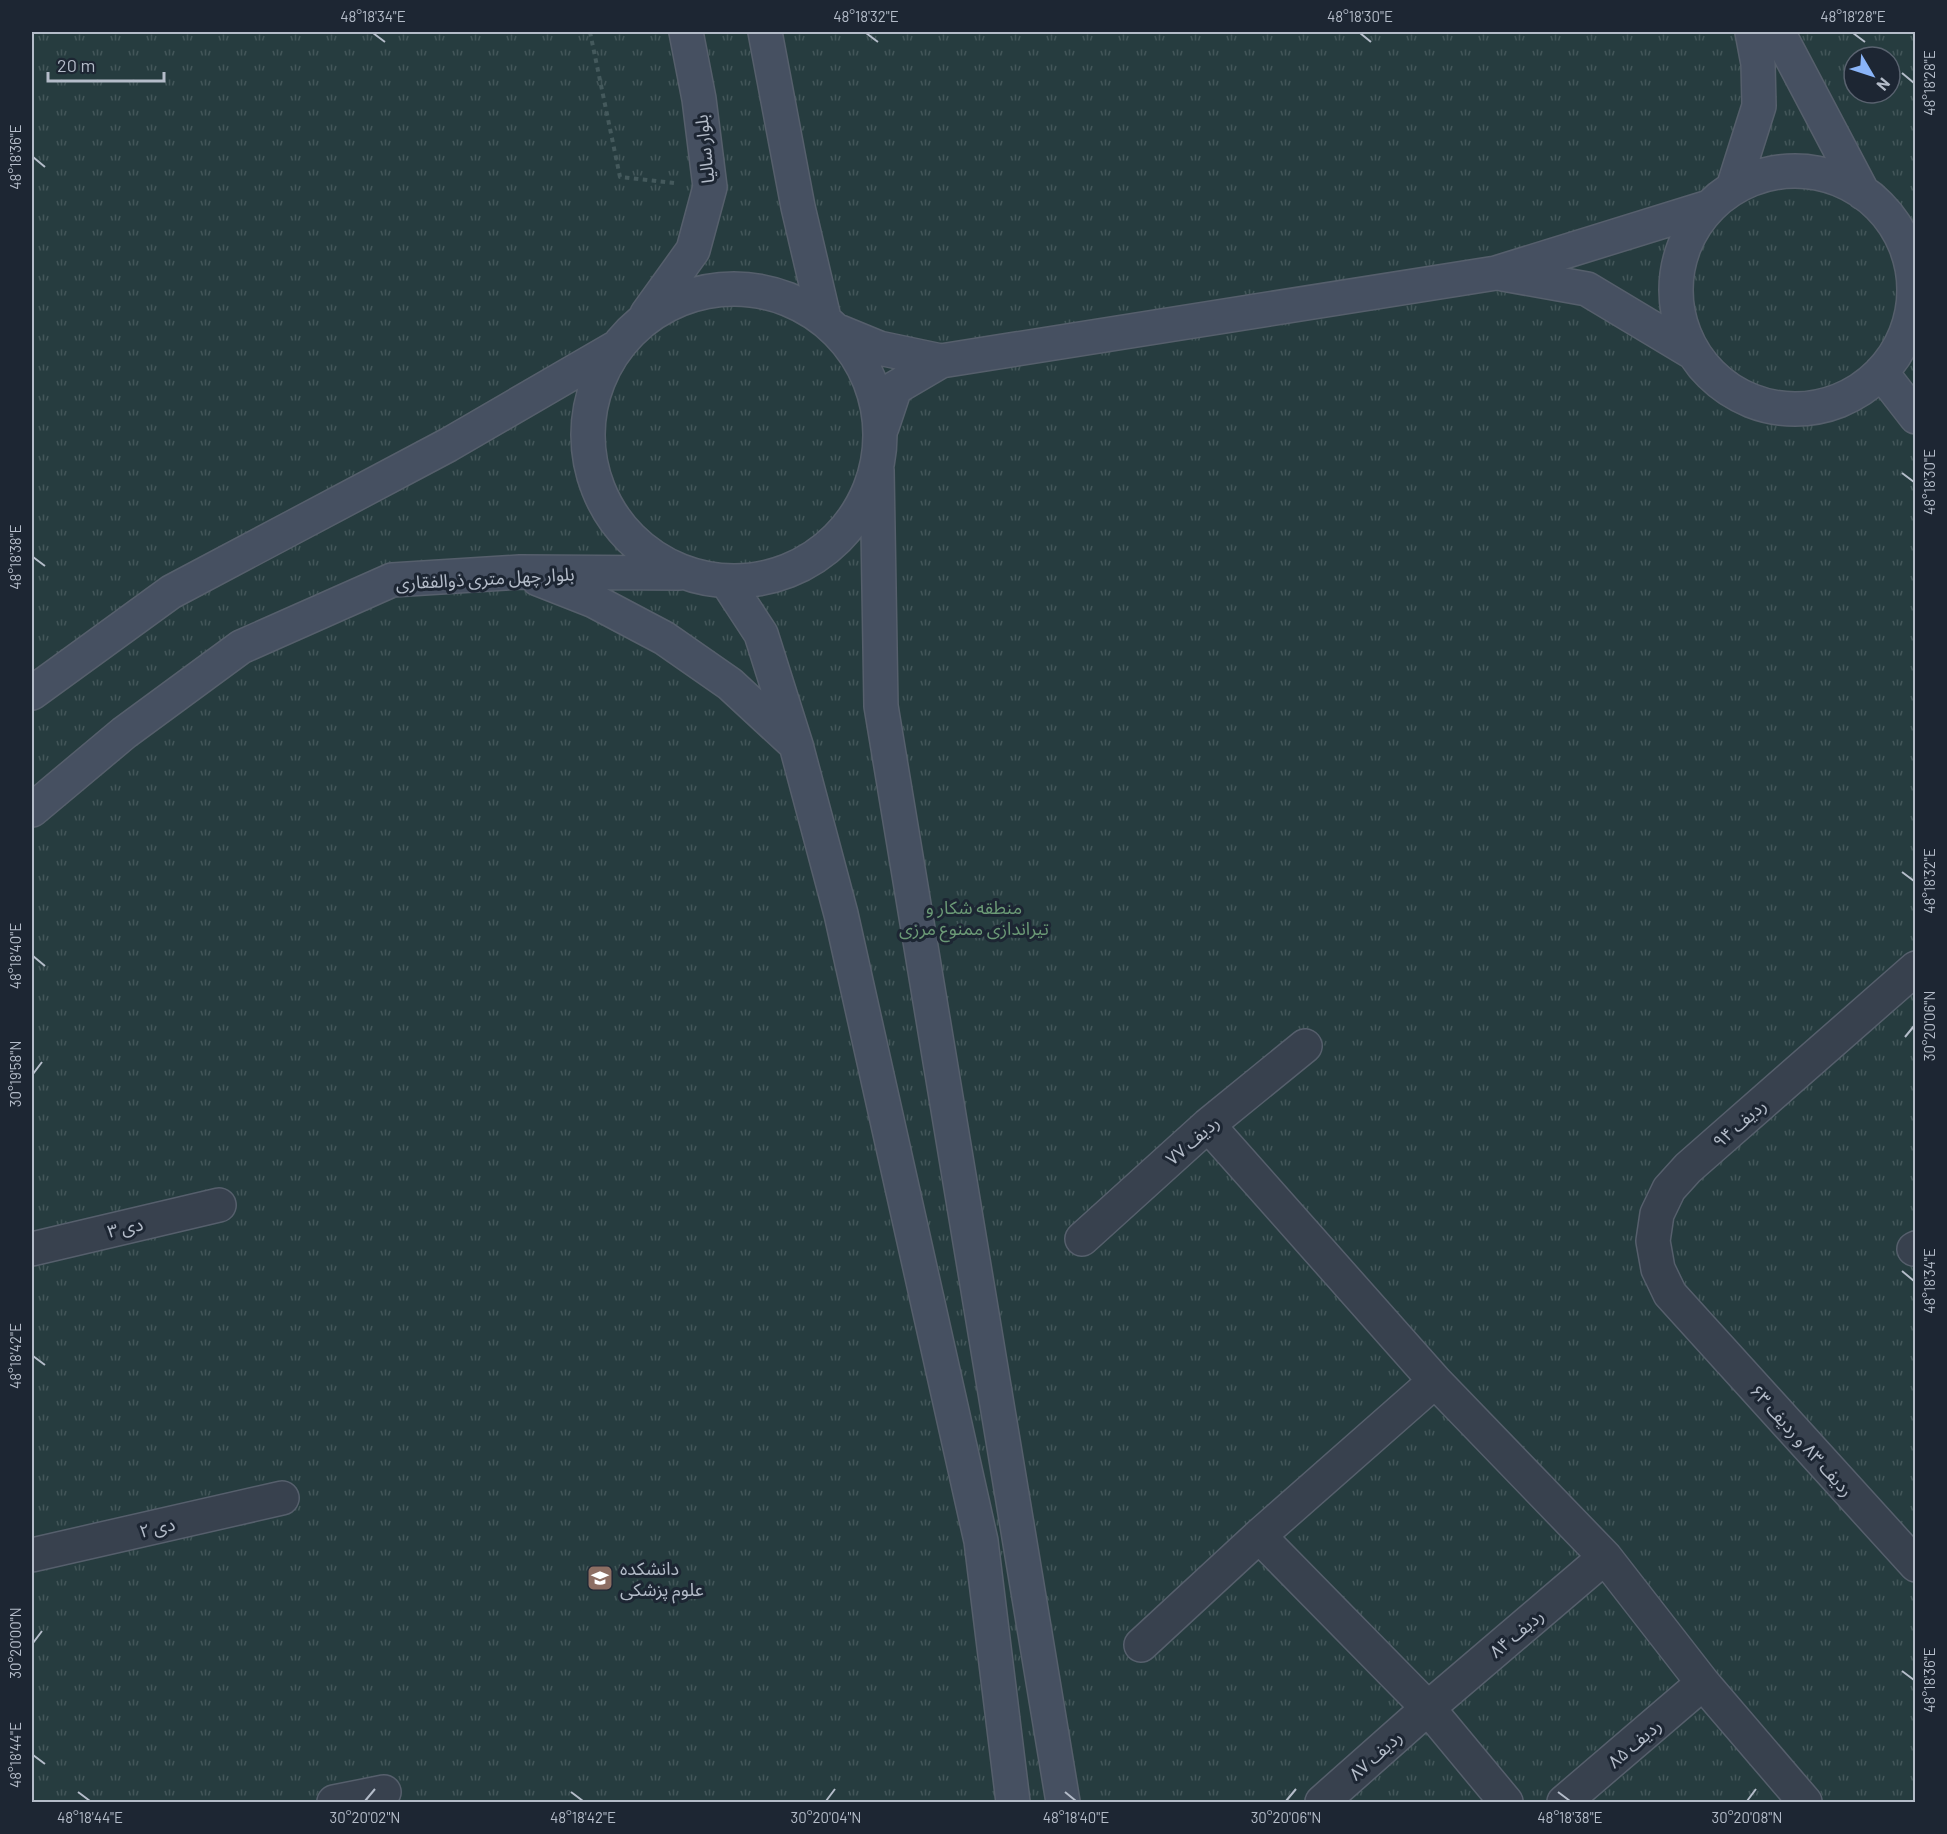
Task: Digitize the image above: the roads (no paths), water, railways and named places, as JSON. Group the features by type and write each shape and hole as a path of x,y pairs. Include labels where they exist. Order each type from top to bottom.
{"main road":[{"name":"بلوار سالیا","path":"642,321 693,250 710,186 699,99 686,32"},
{"path":"765,32 798,207 831,325 861,360 876,395 881,431"},
{"path":"1752,32 1758,64 1759,106 1721,197 1690,232 1679,262 1675,293 1680,323 1692,352 1712,376 1737,395 1766,406 1797,410 1828,405 1857,392 1899,353"},
{"path":"1778,32 1863,193"},
{"path":"877,470 856,516 822,553 777,576 727,582 705,579 684,573 649,556 621,529 600,496 589,458 588,419 598,381 617,347 642,321 670,303 701,292 733,288 765,291 796,302 831,325 879,348 940,361 1496,273 1721,197 1762,175 1793,170 1823,173 1863,193 1878,203 1906,233 1914,287 1899,353 1916,417"},
{"path":"1496,273 1587,290 1692,352"},
{"path":"32,693 171,592 448,445 617,347"},
{"path":"940,361 895,388 881,431 877,470 881,706 1063,1803"},
{"path":"520,572 594,601 664,638 729,684 796,745"},
{"name":"بلوار چهل متری ذوالفقاری","path":"32,810 124,733 241,647 392,580 520,572 684,573"},
{"path":"727,582 761,634 796,745 841,914 981,1541 1013,1803"}],"street":[{"name":"ردیف ۹۴","path":"1689,1314 1670,1294 1656,1260 1653,1241 1657,1214 1669,1189 1688,1168 1916,968"},
{"name":"ردیف ۷۷","path":"1082,1239 1208,1125 1305,1046"},
{"path":"1208,1125 1436,1381 1605,1557 1703,1683 1805,1803"},
{"name":"دی ۳","path":"32,1249 219,1204"},
{"name":"ردیف ۸۳ و ردیف ۶۳","path":"1689,1314 1916,1565"},
{"path":"1141,1645 1259,1536 1436,1381"},
{"name":"دی ۲","path":"32,1555 282,1498"},
{"path":"1259,1536 1428,1708 1506,1803"},
{"name":"ردیف ۸۴","path":"1428,1708 1605,1557"},
{"name":"ردیف ۸۵","path":"1564,1803 1703,1683"},
{"name":"ردیف ۸۷","path":"1322,1803 1428,1708"},
{"path":"334,1803 384,1792"}],"place":[{"name":"دانشکده علوم پزشکی","path":"600,1578"}],"park label":[{"name":"منطقه شکار و تیراندازی ممنوع مرزی","path":"974,917"}]}
